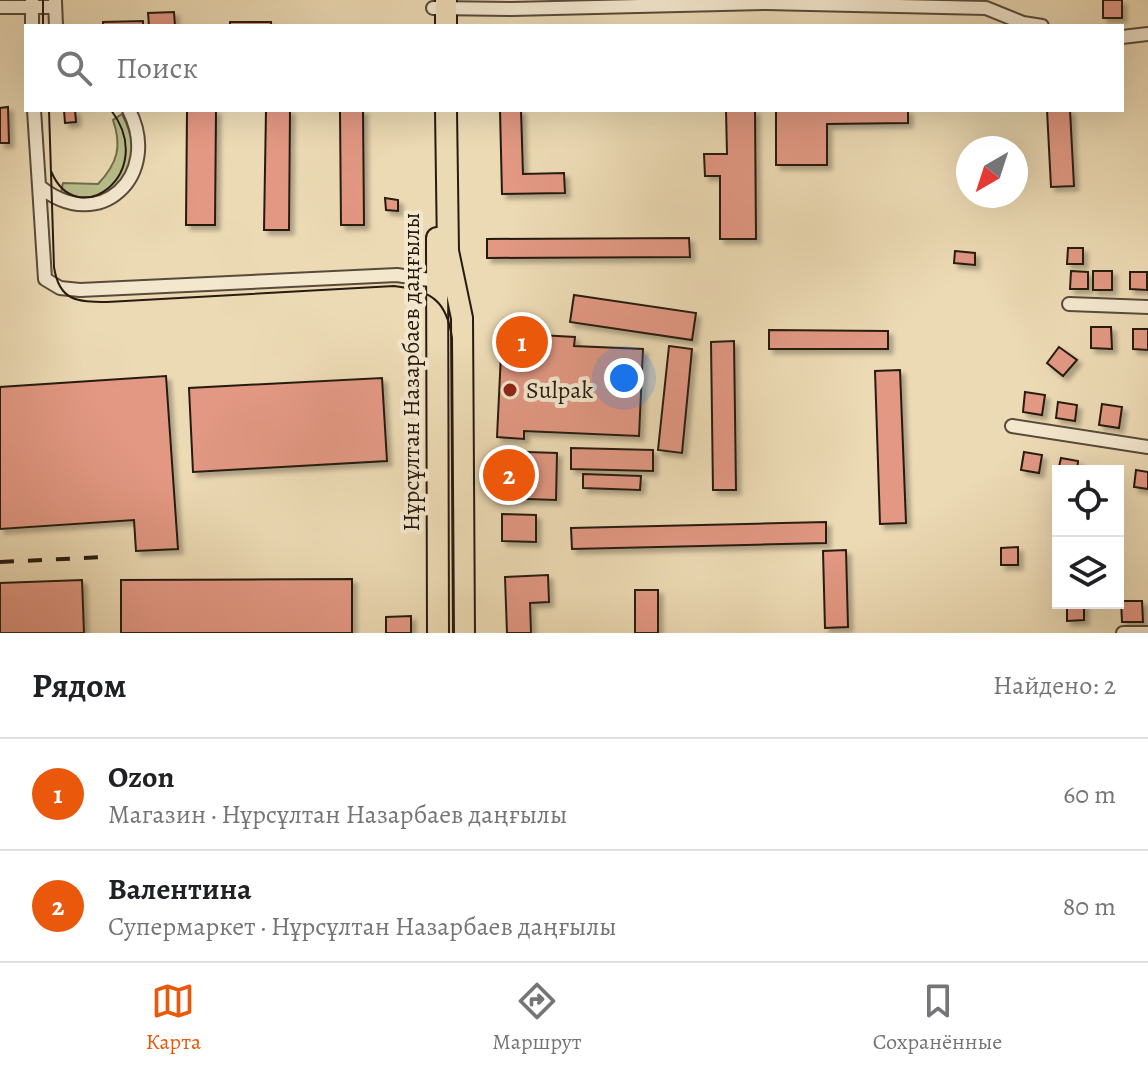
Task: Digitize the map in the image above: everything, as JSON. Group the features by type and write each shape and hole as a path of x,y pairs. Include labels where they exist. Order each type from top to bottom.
{"main road":[{"name":"Нұрсұлтан Назарбаев даңғылы","path":"434,112 437,251 444,282 462,318 464,633"},
{"name":"Нұрсұлтан Назарбаев даңғылы","path":"438,633 439,314 448,251 446,112"}],"street":[{"path":"32,3 32,24"},
{"path":"440,11 766,3 986,8 1029,24"},
{"path":"0,7 55,4 56,24"},
{"path":"1124,37 1148,34"},
{"path":"34,112 45,279 60,288 80,290 397,275 444,282"},
{"path":"39,186 72,204 89,206 112,198 133,174 137,159 135,122 130,112"},
{"path":"1069,304 1148,307"},
{"path":"1012,426 1148,447"},
{"path":"1123,633 1148,633"}],"green space":[{"path":"122,114 133,151 124,176 113,189 91,200 61,192 63,183 98,184 105,176 116,154 117,138 113,120"}],"building":[{"path":"1103,0 1122,0 1122,18 1103,18"},
{"path":"174,12 175,24 149,24 148,13"},
{"path":"143,21 143,24 103,24"},
{"path":"230,22 271,22 271,24"},
{"path":"8,107 9,143 0,143 0,108"},
{"path":"64,112 75,112 76,122 65,123"},
{"path":"187,112 216,112 215,225 186,225"},
{"path":"266,112 290,112 289,230 264,230"},
{"path":"340,112 363,112 364,225 341,225"},
{"path":"500,112 521,112 523,174 564,173 565,193 502,194"},
{"path":"726,112 755,112 756,239 720,239 720,176 705,176 704,154 727,154"},
{"path":"776,112 908,112 908,123 827,124 827,165 776,165"},
{"path":"1047,112 1070,112 1074,186 1051,187"},
{"path":"385,198 398,200 398,211 386,210"},
{"path":"689,238 690,257 487,258 487,239"},
{"path":"1068,248 1083,248 1083,264 1067,264"},
{"path":"955,251 975,253 975,265 954,263"},
{"path":"1071,271 1088,272 1088,289 1070,289"},
{"path":"1093,271 1112,271 1112,290 1093,290"},
{"path":"1130,272 1147,272 1147,290 1130,289"},
{"path":"574,295 696,313 692,340 570,322"},
{"path":"1091,327 1111,327 1112,349 1091,348"},
{"path":"1133,329 1148,329 1148,350 1133,349"},
{"path":"769,330 888,331 888,349 769,349"},
{"path":"502,333 575,337 574,346 643,349 639,436 524,431 524,439 497,437"},
{"path":"734,341 736,490 713,490 711,342"},
{"path":"669,346 692,349 682,453 658,450"},
{"path":"1059,347 1077,360 1063,376 1047,363"},
{"path":"900,370 906,523 880,524 875,371"},
{"path":"166,376 178,549 136,551 134,520 0,529 0,387"},
{"path":"382,378 387,461 193,472 189,388"},
{"path":"1025,392 1045,395 1042,415 1023,412"},
{"path":"1058,402 1077,405 1075,421 1056,418"},
{"path":"1102,404 1122,407 1119,428 1099,425"},
{"path":"571,448 653,450 653,471 571,469"},
{"path":"495,451 557,453 556,500 494,498"},
{"path":"1024,452 1042,455 1039,473 1021,470"},
{"path":"1061,458 1078,461 1078,465 1059,465"},
{"path":"1136,470 1148,472 1148,489 1134,487"},
{"path":"583,474 641,476 640,490 583,488"},
{"path":"502,514 536,515 536,542 502,541"},
{"path":"826,522 826,543 572,549 571,528"},
{"path":"1018,547 1018,565 1001,565 1001,548"},
{"path":"846,550 848,627 825,628 823,551"},
{"path":"548,575 549,602 530,603 531,633 507,633 505,577"},
{"path":"352,579 352,633 121,633 121,580"},
{"path":"82,580 84,633 0,633 0,583"},
{"path":"635,590 658,590 658,633 635,633"},
{"path":"1124,601 1142,601 1143,622 1122,622"},
{"path":"1067,609 1084,609 1084,620 1067,621"},
{"path":"411,616 411,633 386,633 386,617"}],"tram line":[{"path":"43,0 43,24"},
{"path":"49,112 54,267 60,287 71,297 107,302 394,286 427,294 441,306 452,338 454,633"},
{"path":"51,171 63,189 78,197 94,196 109,188 120,174 126,155 123,133 112,112"}],"railway":[{"path":"0,562 104,557"}],"place":[{"name":"Ozon","path":"522,342"},
{"name":"Sulpak","path":"510,390"},
{"name":"Валентина","path":"509,475"}]}
